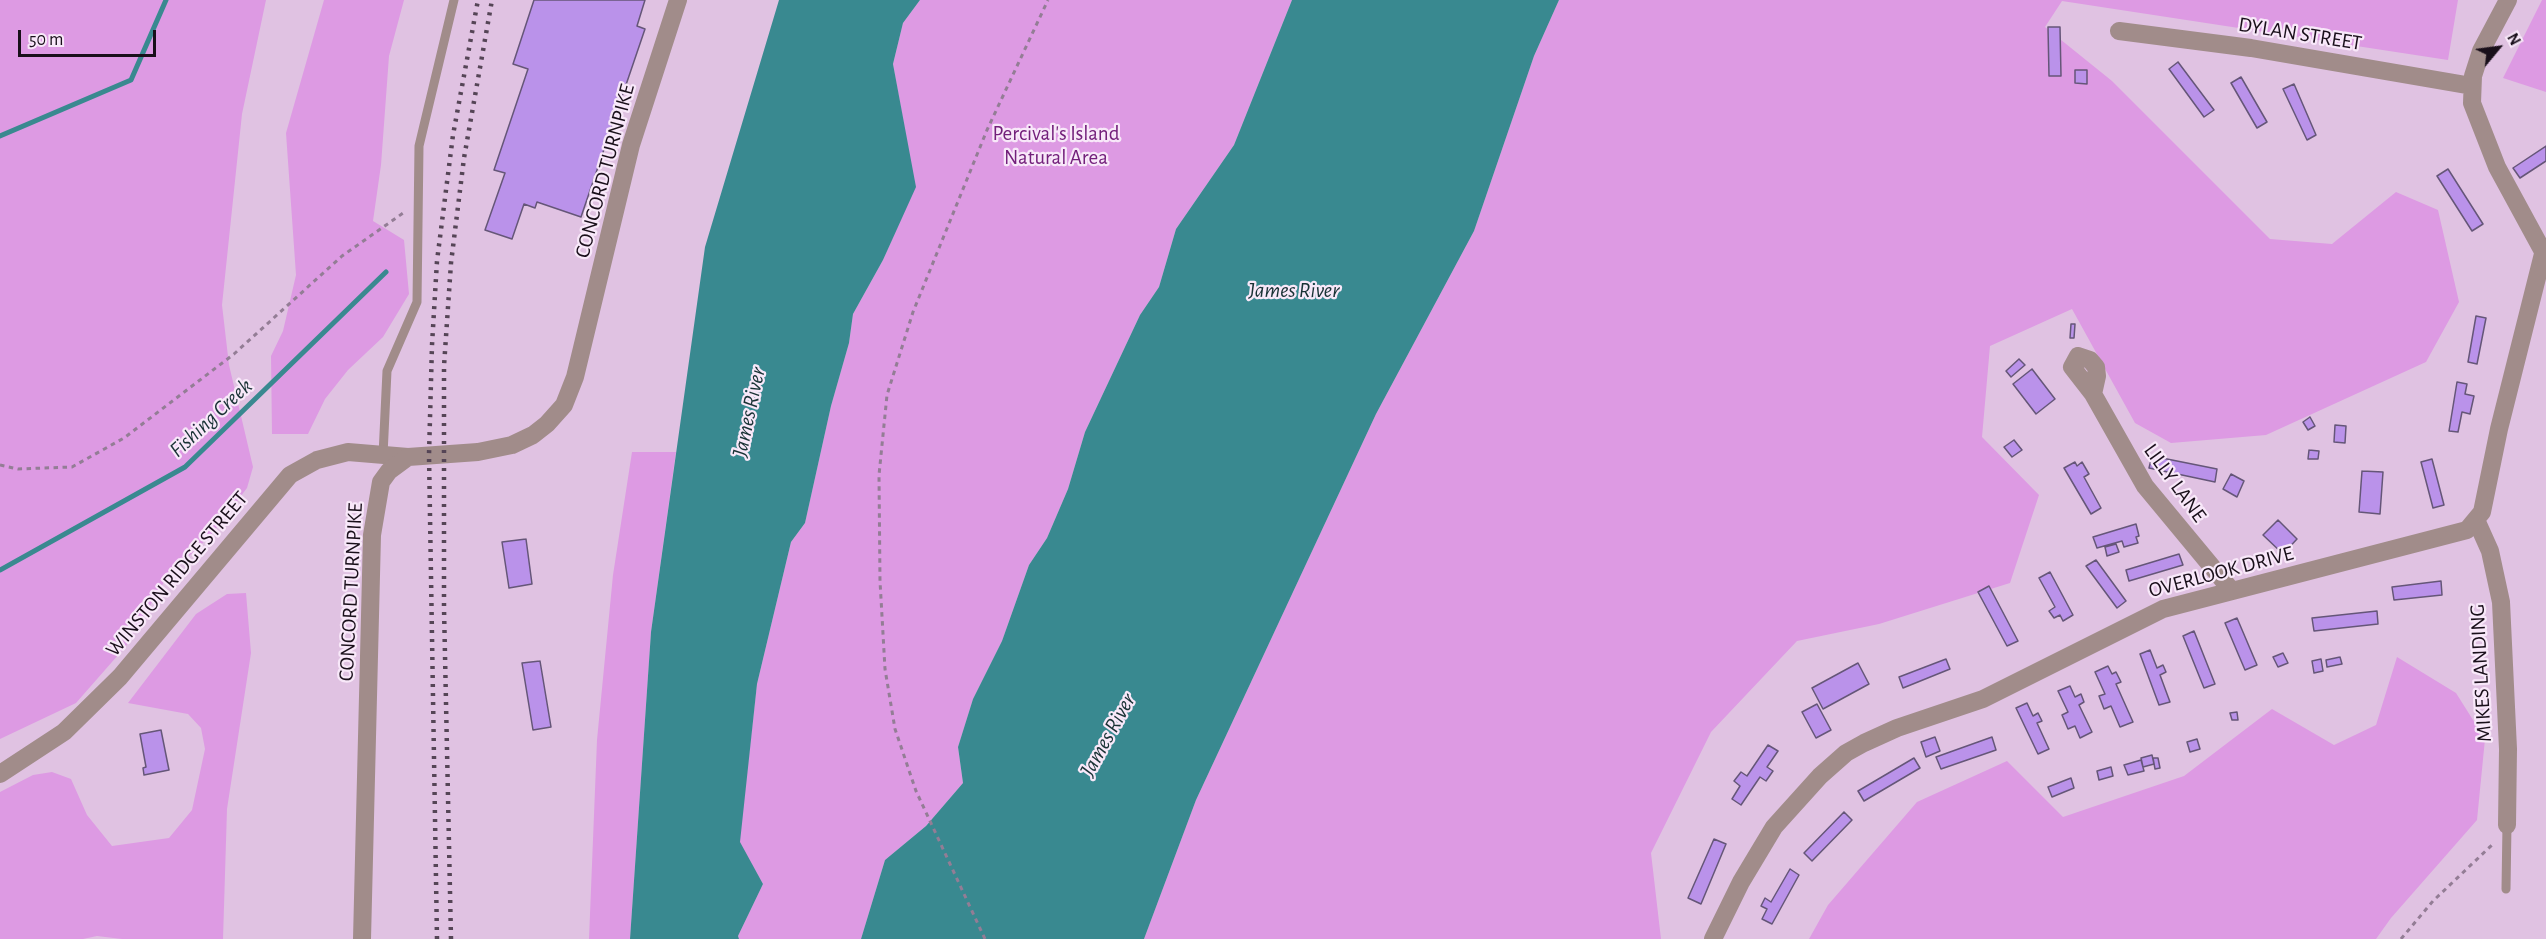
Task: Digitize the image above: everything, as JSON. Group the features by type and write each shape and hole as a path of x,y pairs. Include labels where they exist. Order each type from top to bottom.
{"street":[{"name":"CONCORD TURNPIKE","path":"362,939 372,535 381,482 389,471 408,457 478,452 512,445 533,435 548,424 564,405 578,368 631,145 678,0"},
{"path":"2477,522 2482,512 2499,429 2544,256 2496,167 2477,122 2472,103 2472,86 2481,51 2508,0"},
{"name":"DYLAN STREET","path":"2120,31 2251,48 2472,86"},
{"name":"LILLY LANE","path":"2093,394 2145,486 2232,591"},
{"name":"WINSTON RIDGE STREET","path":"0,774 64,732 120,677 290,475 317,460 348,452 408,457"},
{"name":"OVERLOOK DRIVE","path":"1713,939 1774,827 1804,792 1846,753 1897,728 1983,699 2155,612 2467,530 2477,522"},
{"name":"MIKES LANDING","path":"2477,522 2490,551 2501,602 2508,749 2507,825"}],"lane":[{"path":"383,455 387,371 417,302 418,146 454,0"},
{"path":"2506,889 2507,825"}],"path":[{"path":"984,939 916,791 895,729 885,669 880,581 879,475 887,395 913,312 987,130 1048,0"},
{"path":"0,465 18,469 72,467 124,438 234,354 342,256 417,203"},
{"path":"2401,939 2433,901 2494,843 2507,825"}],"green space":[{"path":"0,0 266,0 242,114 222,305 229,365 253,467 247,488 211,535 167,577 126,646 76,703 0,739"},
{"path":"324,0 404,0 389,56 381,165 373,221 404,240 409,294 383,337 348,370 325,399 308,434 272,434 271,356 283,331 296,275 286,133"},
{"name":"Percival's Island Natural Area","path":"920,0 1292,0 1234,145 1176,229 1159,287 1140,315 1085,432 1068,489 1047,538 1029,565 1002,641 973,699 958,747 963,783 926,826 885,860 861,939 739,939 738,936 763,884 739,842 757,684 791,542 805,523 831,406 849,343 853,314 883,260 915,187 893,64 903,23"},
{"path":"1559,0 2458,0 2448,60 2062,1 2045,27 2112,81 2270,239 2332,244 2396,192 2438,210 2459,302 2426,362 2266,435 2171,443 2135,423 2072,309 1990,346 1982,437 2039,495 2010,583 1879,624 1797,641 1711,732 1651,853 1661,939 1144,939 1196,800 1376,414 1474,231 1534,56"},
{"path":"2542,0 2546,0 2546,92 2503,78"},
{"path":"632,452 676,452 651,632 630,939 589,939 597,740 613,575"},
{"path":"246,593 251,653 227,809 223,939 122,939 97,936 83,939 0,939 0,792 33,775 52,772 71,779 87,815 112,846 169,838 192,810 205,749 201,728 188,714 128,703 196,614 227,594"},
{"path":"2397,657 2456,693 2485,739 2477,820 2391,918 2376,939 1809,939 1828,905 1917,802 2007,761 2063,817 2184,776 2272,709 2334,745 2376,725"}],"water":[{"name":"James River","path":"779,0 920,0 903,23 893,64 916,187 883,260 853,314 849,343 831,406 805,523 791,542 757,684 740,842 763,884 738,936 739,939 630,939 651,632 705,247"},
{"name":"James River","path":"1292,0 1559,0 1534,56 1474,231 1376,414 1196,800 1144,939 861,939 885,860 926,826 963,783 958,747 973,699 1002,641 1029,565 1047,538 1068,489 1085,432 1140,315 1159,287 1176,229 1234,145"}],"building":[{"path":"534,0 645,0 637,26 645,29 581,217 537,202 535,208 524,204 512,239 485,230 505,173 494,170 528,69 513,64"},
{"path":"2048,27 2060,27 2061,76 2049,76"},
{"path":"2178,62 2214,110 2204,117 2169,69"},
{"path":"2075,70 2087,70 2087,84 2075,83"},
{"path":"2241,77 2267,122 2257,128 2231,83"},
{"path":"2294,84 2316,135 2307,140 2283,89"},
{"path":"2546,146 2546,161 2520,178 2513,168"},
{"path":"2448,169 2483,224 2472,231 2437,176"},
{"path":"2476,316 2486,318 2477,364 2468,362"},
{"path":"2071,324 2075,324 2074,338 2070,338"},
{"path":"2019,359 2025,365 2011,377 2006,371"},
{"path":"2032,369 2055,399 2036,414 2013,384"},
{"path":"2457,382 2467,384 2465,394 2474,396 2470,414 2462,412 2458,432 2449,431"},
{"path":"2310,417 2315,426 2308,430 2303,422"},
{"path":"2335,425 2346,426 2345,443 2334,442"},
{"path":"2014,440 2022,450 2012,457 2004,447"},
{"path":"2309,450 2319,451 2318,459 2308,459"},
{"path":"2152,456 2217,469 2215,482 2149,468"},
{"path":"2432,459 2444,505 2433,508 2421,462"},
{"path":"2075,462 2077,466 2082,462 2089,474 2084,477 2101,508 2091,514 2064,468"},
{"path":"2362,471 2383,472 2380,514 2359,512"},
{"path":"2231,474 2244,481 2237,497 2223,489"},
{"path":"2278,520 2297,539 2283,554 2263,535"},
{"path":"2136,524 2138,543 2124,547 2122,541 2097,548 2093,537"},
{"path":"526,539 532,584 509,588 502,542"},
{"path":"2116,544 2119,552 2107,556 2105,547"},
{"path":"2179,554 2183,565 2129,581 2126,570"},
{"path":"2096,560 2126,601 2117,608 2086,566"},
{"path":"2050,572 2073,615 2063,621 2060,615 2054,618 2049,611 2055,607 2039,578"},
{"path":"2441,581 2442,595 2394,600 2392,587"},
{"path":"1989,586 2018,641 2007,646 1978,592"},
{"path":"2377,611 2378,624 2314,631 2312,618"},
{"path":"2237,618 2257,665 2245,670 2225,623"},
{"path":"2194,631 2215,684 2204,688 2183,636"},
{"path":"2150,650 2157,668 2163,665 2166,672 2160,675 2170,702 2159,705 2140,654"},
{"path":"2283,653 2288,663 2278,667 2273,657"},
{"path":"2340,657 2342,664 2327,667 2326,660"},
{"path":"1946,659 1950,669 1903,688 1899,677"},
{"path":"2321,659 2323,671 2314,673 2312,661"},
{"path":"540,661 551,727 533,730 522,663"},
{"path":"1858,663 1869,684 1823,709 1812,688"},
{"path":"2108,666 2112,674 2116,672 2121,682 2116,684 2133,722 2120,727 2111,706 2104,709 2099,696 2105,694 2095,672"},
{"path":"2070,686 2075,697 2081,694 2084,702 2079,705 2092,732 2080,738 2075,726 2068,729 2062,715 2068,712 2058,691"},
{"path":"2027,703 2033,716 2038,713 2042,721 2037,723 2049,749 2038,754 2016,708"},
{"path":"1817,704 1831,730 1816,738 1802,712"},
{"path":"2237,712 2238,720 2232,720 2230,713"},
{"path":"161,730 169,770 144,775 143,768 146,767 140,734"},
{"path":"1935,737 1940,751 1926,757 1921,742"},
{"path":"1992,737 1996,750 1941,769 1936,757"},
{"path":"2197,739 2200,749 2190,752 2187,742"},
{"path":"1768,745 1778,751 1767,767 1773,771 1766,781 1760,777 1741,805 1732,799 1740,786 1734,781 1741,772 1747,776"},
{"path":"2152,755 2154,764 2143,767 2141,758"},
{"path":"1914,758 1920,768 1864,801 1858,791"},
{"path":"2153,758 2158,758 2160,768 2155,769"},
{"path":"2141,760 2144,771 2128,775 2124,765"},
{"path":"2111,767 2113,776 2099,780 2097,771"},
{"path":"2071,778 2074,788 2052,797 2048,787"},
{"path":"1844,812 1852,820 1812,861 1804,853"},
{"path":"1714,839 1726,844 1701,904 1688,898"},
{"path":"1790,869 1799,875 1772,924 1762,919 1767,909 1761,906 1765,898 1771,902"}],"waterway":[{"name":"Fishing Creek","path":"0,136 131,80 166,0"},
{"name":"Fishing Creek","path":"0,570 185,467 386,272"}],"railway":[{"path":"437,939 429,455 432,345 437,261 453,135 478,0"},
{"path":"451,939 444,608 444,366 451,263 464,158 492,0"}]}
